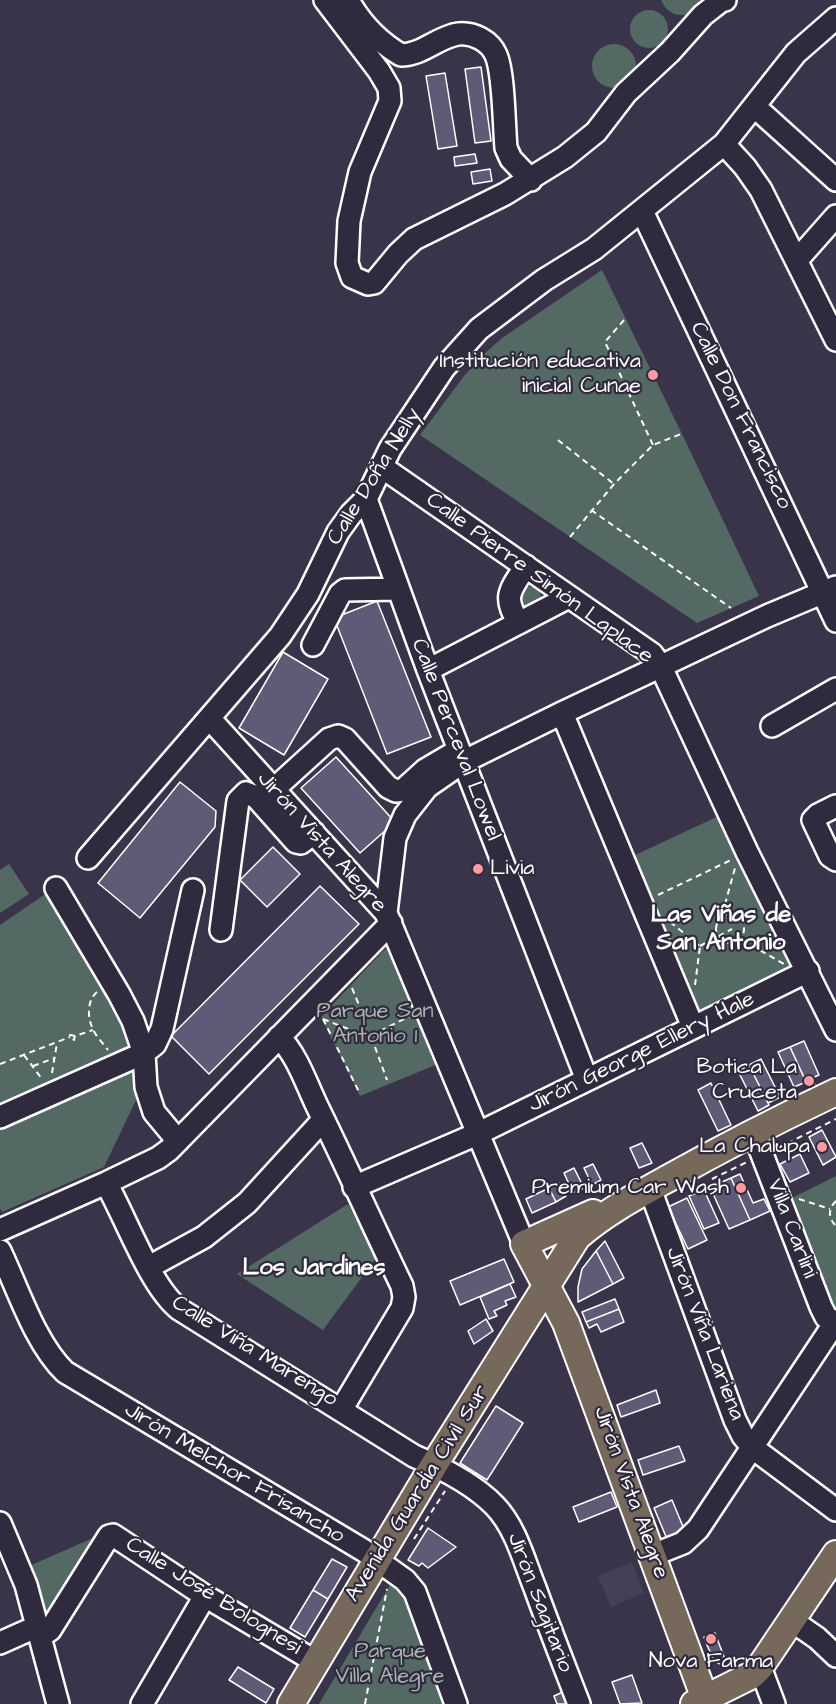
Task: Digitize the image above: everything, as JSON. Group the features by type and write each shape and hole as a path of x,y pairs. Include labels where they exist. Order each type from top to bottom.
{"main road":[{"name":"Avenida Guardia Civil Sur","path":"291,1704 377,1558 571,1246 592,1223 650,1189 753,1131 836,1092"},
{"name":"Avenida Guardia Civil Sur","path":"524,1244 650,1189"},
{"path":"524,1244 547,1284"},
{"name":"Jirón Vista Alegre","path":"547,1284 566,1323 653,1555 702,1702"},
{"path":"702,1702 752,1675 760,1667 836,1554"}],"street":[{"path":"325,0 379,71 389,88 390,101 360,172 349,221 347,263 352,277 368,284 374,283 414,239 531,180 565,158 596,132 626,93 670,52 703,15 725,0"},
{"path":"348,0 368,28 401,55 415,53 457,34 468,34 488,43 497,56 499,64 506,148 511,159 531,180"},
{"name":"Calle Doña Nelly","path":"88,858 280,636 308,594 338,532 366,499 390,449 444,368 479,329 544,280 594,249 724,144 796,53 836,19"},
{"path":"389,88 397,77 401,55"},
{"path":"754,106 836,180"},
{"path":"724,144 761,189 836,339"},
{"name":"Calle Don Francisco","path":"642,211 830,590 836,621"},
{"path":"797,260 836,216"},
{"name":"Calle Pierre Simón Laplace","path":"382,467 652,654 660,665 747,852 836,1030"},
{"name":"Calle Perceval Lowel","path":"366,499 428,670 587,1080"},
{"path":"519,623 510,610 508,601 510,590 525,566"},
{"path":"313,645 340,594 345,590 398,589"},
{"path":"274,789 329,739 338,736 345,739 388,787 396,791 403,790 425,770 562,713 660,665 830,590"},
{"path":"428,670 569,597"},
{"path":"772,726 836,689"},
{"path":"562,713 693,1028"},
{"name":"Jirón Vista Alegre","path":"210,719 389,918 524,1244"},
{"path":"0,1230 158,1158 178,1141 279,1037 389,918 393,847 405,815 427,787 461,756"},
{"path":"221,930 238,801 241,796 246,793 256,797 296,842 305,841 314,833"},
{"path":"836,806 813,820 830,856 836,860"},
{"path":"56,888 120,994 133,1021 144,1053 146,1087 154,1112 178,1141"},
{"path":"0,1117 144,1053 155,1044 162,1029 193,890"},
{"name":"Jirón George Ellery Hale","path":"354,1187 477,1134 808,971"},
{"name":"Calle Viña Marengo","path":"106,1183 168,1300 179,1310 341,1410 402,1308 404,1297 402,1286 292,1055 279,1037"},
{"path":"149,1267 204,1237 247,1203 323,1120"},
{"name":"Villa Carlini","path":"753,1131 821,1307 826,1317 835,1322"},
{"name":"Jirón Viña Lariena","path":"650,1189 735,1420 743,1436 753,1448 836,1510"},
{"name":"Jirón Melchor Frisancho","path":"0,1251 42,1342 54,1362 65,1372 377,1558 408,1582 415,1592 456,1704"},
{"path":"653,1555 683,1543 691,1537 753,1448 835,1322"},
{"name":"Jirón Sagitario","path":"341,1410 414,1456 434,1465 479,1492 495,1506 515,1537 579,1704"},
{"path":"2,1534 26,1585 58,1704"},
{"name":"Calle José Bolognesi","path":"40,1631 50,1630 109,1536 114,1535 205,1596 316,1662"},
{"path":"142,1704 205,1596"},
{"path":"791,1620 817,1638 836,1656"},
{"path":"0,1643 40,1631"},
{"path":"760,1667 774,1704"}],"path":[{"path":"624,320 605,342 654,445"},
{"path":"570,537 614,484 654,445 681,434"},
{"path":"558,440 614,484"},
{"path":"591,510 731,608"},
{"path":"641,903 738,856"},
{"path":"726,915 725,904 736,864"},
{"path":"726,915 733,915 743,922 745,928 741,939 732,944 718,937 716,926 726,915"},
{"path":"668,920 700,946"},
{"path":"700,946 732,929"},
{"path":"741,939 758,951 784,964"},
{"path":"694,987 700,946"},
{"path":"352,987 368,1027"},
{"path":"98,991 90,1000 93,1030 110,1052"},
{"path":"380,1030 412,1015"},
{"path":"360,1034 323,1019 360,1094"},
{"path":"0,1064 70,1037 74,1040 75,1036 93,1030"},
{"path":"53,1077 57,1042"},
{"path":"375,1047 387,1080"},
{"path":"24,1055 44,1083"},
{"path":"33,1066 55,1058"},
{"path":"773,1150 836,1119"},
{"path":"794,1198 830,1209"},
{"path":"836,1201 830,1209 830,1219 836,1226"},
{"path":"365,1704 388,1583"}],"shaded area":[{"path":"632,1562 644,1593 611,1607 598,1576"}],"green space":[{"path":"661,0 700,0 692,13 678,15 666,9"},
{"path":"649,10 663,15 668,29 663,43 649,48 635,43 630,29 635,15"},
{"path":"614,44 623,45 630,50 635,57 635,75 630,82 623,87 614,88 605,87 598,82 593,75 592,66 593,57 598,50 605,45"},
{"path":"602,270 759,596 697,623 420,435 464,376 483,355 502,338"},
{"path":"527,586 539,589 542,600 527,610 520,606 518,594"},
{"path":"723,814 797,971 693,1019 631,857"},
{"path":"9,864 29,894 0,913 0,870"},
{"path":"47,893 103,980 125,1024 134,1054 0,1114 0,925"},
{"name":"Parque San Antonio 1","path":"388,948 395,956 438,1064 360,1096 321,1017"},
{"path":"134,1068 137,1098 104,1167 2,1212 0,1208 0,1128"},
{"path":"836,1176 836,1307 828,1304 788,1200"},
{"path":"348,1204 376,1258 323,1330 237,1274"},
{"path":"102,1534 47,1629 27,1567"},
{"name":"Parque Villa Alegre","path":"391,1583 405,1592 447,1704 319,1704"}],"building":[{"path":"481,67 491,141 475,143 465,69"},
{"path":"445,73 457,146 438,149 426,76"},
{"path":"475,154 477,163 455,166 454,157"},
{"path":"490,169 492,181 473,184 471,172"},
{"path":"377,601 431,737 387,754 334,618"},
{"path":"283,652 328,679 284,755 239,728"},
{"path":"336,757 395,822 360,853 301,788"},
{"path":"180,782 216,811 215,827 140,918 98,883"},
{"path":"273,847 300,874 267,907 240,880"},
{"path":"320,886 359,924 209,1074 171,1036"},
{"path":"804,1041 819,1075 812,1078 815,1084 808,1086 790,1047"},
{"path":"790,1047 806,1082 794,1087 778,1052"},
{"path":"761,1059 780,1097 768,1103 749,1065"},
{"path":"749,1065 769,1105 758,1111 738,1071"},
{"path":"711,1083 731,1125 718,1131 698,1090"},
{"name":"La Chalupa","path":"822,1130 836,1157 823,1165 809,1137"},
{"path":"642,1143 652,1163 639,1168 630,1148"},
{"path":"800,1154 809,1173 790,1182 780,1164"},
{"path":"593,1164 601,1180 592,1185 584,1168"},
{"path":"574,1168 584,1188 573,1193 564,1173"},
{"name":"Premium Car Wash","path":"740,1174 753,1203 764,1199 770,1211 750,1220 731,1178"},
{"path":"731,1178 750,1220 729,1229 710,1187"},
{"path":"559,1183 566,1196 556,1202 549,1188"},
{"path":"549,1188 556,1202 532,1213 526,1199"},
{"path":"704,1190 719,1223 704,1229 689,1196"},
{"path":"687,1198 707,1240 688,1249 668,1207"},
{"path":"605,1241 624,1278 613,1284 596,1251"},
{"path":"596,1251 613,1284 578,1302 578,1287 582,1269"},
{"path":"504,1259 514,1282 460,1305 450,1281"},
{"path":"510,1284 516,1297 505,1301 507,1305 494,1311 497,1316 489,1319 480,1297"},
{"path":"615,1299 619,1309 586,1322 582,1312"},
{"path":"619,1309 624,1322 601,1332 597,1324 589,1328 586,1322"},
{"path":"486,1319 493,1331 474,1344 468,1331"},
{"path":"656,1390 660,1403 621,1417 617,1405"},
{"path":"496,1406 523,1423 487,1480 460,1463"},
{"path":"679,1446 685,1461 643,1475 638,1460"},
{"path":"611,1492 617,1507 579,1522 573,1507"},
{"path":"672,1500 684,1529 667,1539 654,1508"},
{"path":"428,1528 456,1547 428,1568 422,1563 419,1566 408,1560"},
{"path":"332,1559 347,1567 328,1599 313,1590"},
{"path":"313,1590 328,1599 305,1637 290,1628"},
{"name":"Nova Farma","path":"715,1633 718,1641 707,1645 704,1637"},
{"path":"718,1641 726,1662 720,1664 714,1661 707,1645"},
{"path":"238,1667 274,1689 266,1703 229,1680"},
{"path":"632,1675 642,1703 620,1704 612,1682"},
{"path":"565,1691 571,1704 557,1704 554,1696"}],"place":[{"name":"Institución educativa inicial Cunae","path":"653,375"},
{"name":"Livia","path":"478,869"},
{"name":"Botica La Cruceta","path":"809,1081"},
{"name":"La Chalupa","path":"822,1147"},
{"name":"Premium Car Wash","path":"741,1188"},
{"name":"Nova Farma","path":"711,1639"}],"district":[{"name":"Las Viñas de San Antonio","path":"721,930"},
{"name":"Los Jardines","path":"314,1269"}]}
